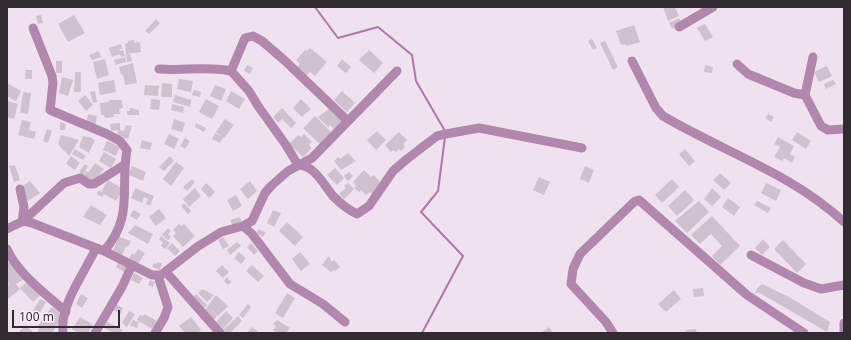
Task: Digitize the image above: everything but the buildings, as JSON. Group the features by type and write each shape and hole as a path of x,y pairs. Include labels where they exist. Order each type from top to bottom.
{"street":[{"path":"679,27 712,7"},
{"path":"32,28 54,83 50,110 120,141 127,150 124,165 124,211 114,236 100,249 71,295 62,326 63,333"},
{"path":"231,71 246,38 250,36 257,38 283,59 348,122"},
{"path":"813,57 805,95 821,126 828,130 844,129"},
{"path":"632,61 656,108 663,116 770,170 810,193 844,222"},
{"path":"737,64 748,74 794,93 805,95"},
{"path":"159,69 178,71 202,68 231,71 250,91 258,106 286,145 298,165"},
{"path":"162,274 197,247 221,232 243,226 252,221 265,193 271,186 288,171 312,158 396,71"},
{"path":"298,165 305,165 311,169 335,199 357,214 369,206 393,171 407,158 437,136 456,131 474,129 582,148"},
{"path":"7,229 23,222 64,183 80,178 89,184 94,184 124,165"},
{"path":"20,189 24,207 23,222"},
{"path":"613,333 606,322 571,284 573,269 580,254 634,202 640,200 747,295 804,333"},
{"path":"23,222 48,228 100,249 132,265 162,274 220,333"},
{"path":"243,226 290,284 323,304 345,322"},
{"path":"7,249 24,273 66,312"},
{"path":"752,255 804,283 821,289 844,285"},
{"path":"95,333 122,287 132,265"},
{"path":"155,333 164,318 168,307 162,274"},
{"path":"844,323 844,333"}],"waterway":[{"path":"315,7 338,38 378,27 412,55 416,81 445,131"},
{"path":"422,333 463,256 421,212 438,191 445,137"}]}
